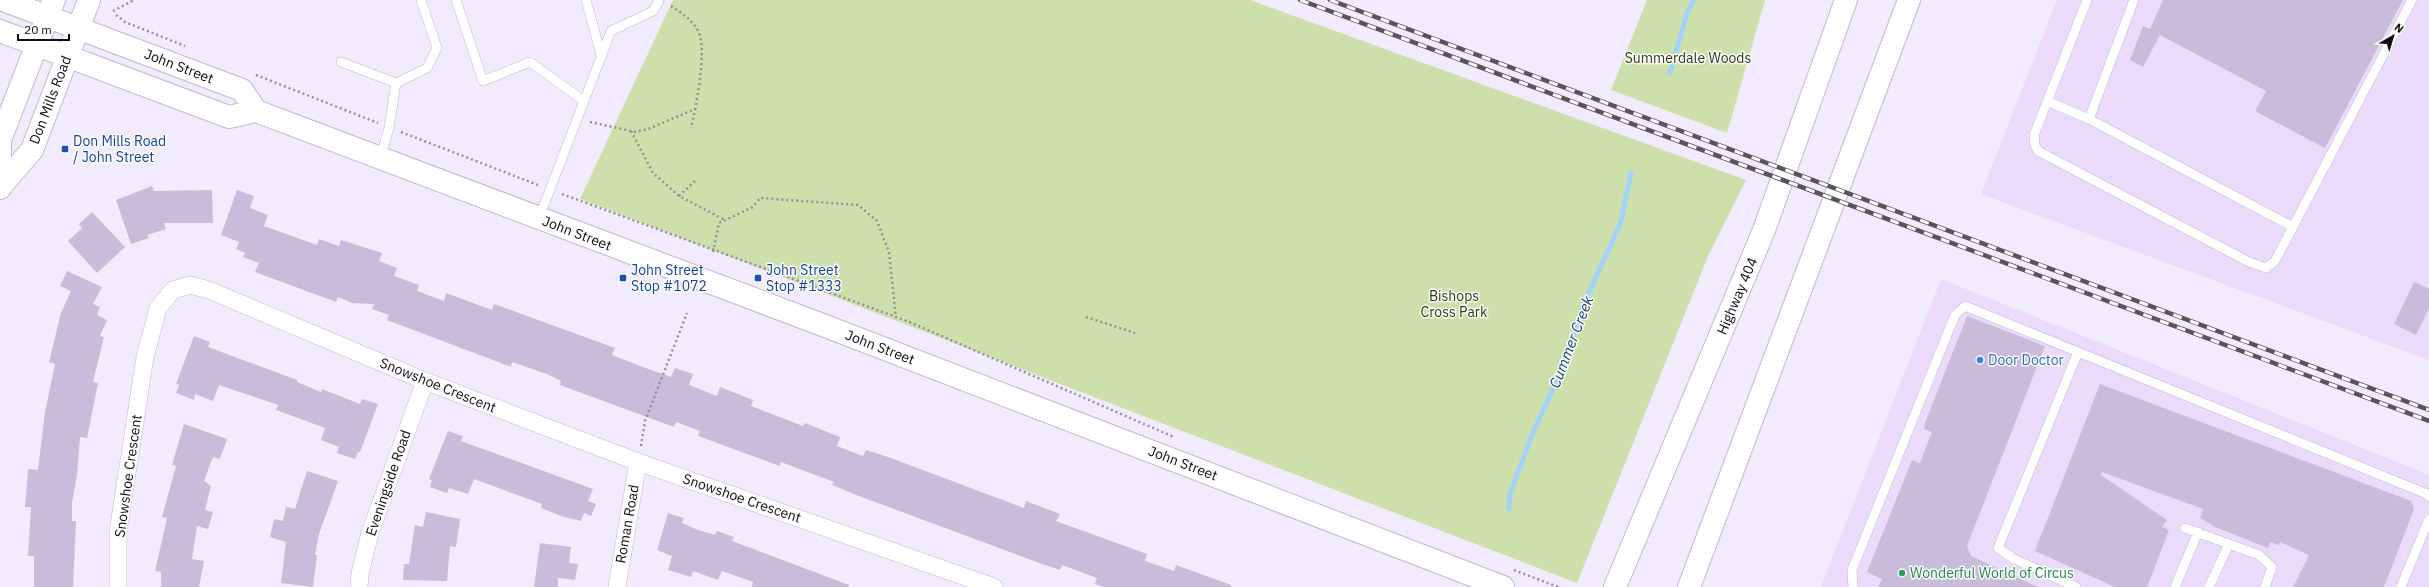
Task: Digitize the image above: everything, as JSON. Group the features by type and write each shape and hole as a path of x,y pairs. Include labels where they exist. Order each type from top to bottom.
{"main road":[{"name":"John Street","path":"3,0 51,9 78,28 242,90 256,112 886,349 1508,578"},
{"name":"Don Mills Road","path":"0,187 32,150 89,0"},
{"name":"Highway 404","path":"1615,587 1764,230 1846,0"},
{"path":"1689,587 1909,0"},
{"name":"Don Mills Road","path":"0,187 0,140 51,9"},
{"path":"0,31 229,118 256,112"}],"street":[{"name":"Snowshoe Crescent","path":"118,587 118,532 145,357 158,308 173,290 190,285 209,290 425,380 638,462 994,587"},
{"name":"Eveningside Road","path":"359,587 360,574 370,533 425,380"},
{"name":"Roman Road","path":"617,587 638,462"}],"lane":[{"path":"341,62 396,83 427,68 437,48 421,0"},
{"path":"456,0 482,81 530,62 584,101"},
{"path":"586,0 601,54"},
{"path":"539,218 611,31 653,11 658,0"},
{"path":"2087,0 2034,135 2035,145 2038,151 2249,262 2266,268 2275,261 2412,0"},
{"path":"2089,119 2134,0"},
{"path":"380,158 389,128 396,83"},
{"path":"2047,101 2089,119 2293,227"},
{"path":"1853,587 1852,570 1955,315 1966,306 2419,491 2429,497"},
{"path":"2076,587 2014,559 1998,548 2078,352"},
{"path":"2401,587 2429,520"},
{"path":"2185,528 2260,555 2272,567 2265,587"},
{"path":"2175,587 2198,532"},
{"path":"2209,587 2229,544"}],"path":[{"path":"113,11 134,0"},
{"path":"668,4 689,18 699,34 701,75 691,128"},
{"path":"116,15 125,22 192,49"},
{"path":"250,73 293,92 713,252 896,318 1180,440"},
{"path":"577,119 632,131 648,129 695,108"},
{"path":"632,131 653,173 679,196 725,220"},
{"path":"679,196 695,181"},
{"path":"713,252 719,223 753,207 760,198 858,205 877,221 889,252 896,318"},
{"path":"638,462 645,421 688,313"},
{"path":"1086,317 1135,333"},
{"path":"1508,578 1558,587"}],"shaded area":[{"path":"2057,0 2429,0 2429,360 1981,194"},
{"path":"1941,279 2429,475 2429,587 1821,587"}],"green space":[{"name":"Bishops Cross Park","path":"673,0 1250,0 1746,180 1708,256 1577,583 580,199"},
{"name":"Summerdale Woods","path":"1647,0 1765,0 1727,133 1611,90"}],"building":[{"path":"2163,0 2403,0 2325,148 2255,111 2266,91 2160,35 2143,67 2130,60 2143,26 2150,29"},
{"path":"152,186 154,191 212,190 213,223 164,223 166,229 147,235 149,238 131,244 116,200"},
{"path":"237,190 254,196 250,208 268,215 264,226 317,245 319,239 339,246 341,240 382,253 379,261 397,268 394,276 419,285 417,291 444,301 446,293 492,310 494,304 615,348 612,355 671,377 675,368 693,374 689,385 717,396 720,387 753,400 751,406 803,426 805,423 840,437 837,446 863,456 866,450 891,458 1024,508 1026,501 1060,514 1056,521 1147,554 1145,561 1174,571 1176,565 1231,585 1231,587 1104,587 1095,584 1097,578 1062,565 1060,570 1042,564 859,496 832,485 834,482 781,462 780,466 698,436 700,431 676,422 674,427 560,385 561,381 547,374 512,362 511,367 387,320 389,315 372,309 374,304 352,303 338,297 336,302 255,272 259,263 243,257 245,253 236,249 239,242 221,235"},
{"path":"92,212 125,247 97,273 68,241 82,228 79,224"},
{"path":"67,271 102,287 93,304 100,307 97,315 107,320 100,336 104,337 93,382 98,383 87,438 80,437 77,475 72,503 72,521 76,521 73,587 34,587 34,556 28,556 31,507 25,507 28,469 38,470 45,412 55,364 49,362 61,313 71,291 60,286"},
{"path":"2414,282 2429,289 2429,308 2416,335 2394,324"},
{"path":"1967,316 2045,346 1967,546 1971,556 2038,587 1878,587 1882,579 1867,572 1912,460 1920,463 1932,432 1924,429 1925,423"},
{"path":"194,336 210,342 208,347 297,380 297,382 321,392 322,389 360,404 362,399 378,404 360,452 358,452 355,459 337,453 339,447 321,440 325,428 276,410 278,405 219,385 213,401 195,394 194,400 176,393 179,385 176,384"},
{"path":"2100,384 2411,501 2414,509 2384,587 2293,587 2309,555 2280,542 2279,545 2270,542 2268,548 2215,527 2200,518 2203,509 2102,472 2101,475 2167,520 2162,527 2169,530 2147,587 2115,587 2035,551"},
{"path":"184,424 227,439 220,459 213,457 204,481 211,486 205,510 213,512 208,529 197,526 192,559 204,561 199,587 161,587 161,572 155,571 167,518 162,517 176,466 172,465"},
{"path":"448,431 463,436 461,441 593,489 588,501 596,504 591,516 584,513 581,521 561,516 541,508 542,504 474,479 468,494 449,488 447,493 430,487 432,480 429,479"},
{"path":"307,471 338,481 319,534 315,555 317,555 313,587 281,583 286,542 270,537 274,519 283,521 286,507 295,509"},
{"path":"426,512 460,519 456,547 450,546 447,581 403,580 404,564 409,564 415,525 423,527"},
{"path":"668,513 684,518 682,523 698,530 715,535 717,531 734,537 732,541 849,585 849,587 752,587 753,582 722,571 718,580 693,571 691,577 668,570 672,556 657,550"},
{"path":"540,543 571,547 569,563 578,564 575,580 558,578 558,587 534,587"}],"waterway":[{"name":"Cummer Creek","path":"1670,73 1686,16 1693,0"},
{"name":"Cummer Creek","path":"1509,509 1510,494 1532,435 1557,380 1586,299 1621,222 1631,173"}],"railway":[{"path":"1300,0 2429,421"},
{"path":"1330,0 2429,410"}],"place":[{"name":"Don Mills Road / John Street","path":"65,149"},
{"name":"John Street Stop #1072","path":"623,278"},
{"name":"John Street Stop #1333","path":"758,278"},
{"name":"Door Doctor","path":"1980,360"},
{"name":"Wonderful World of Circus","path":"1902,573"}]}
